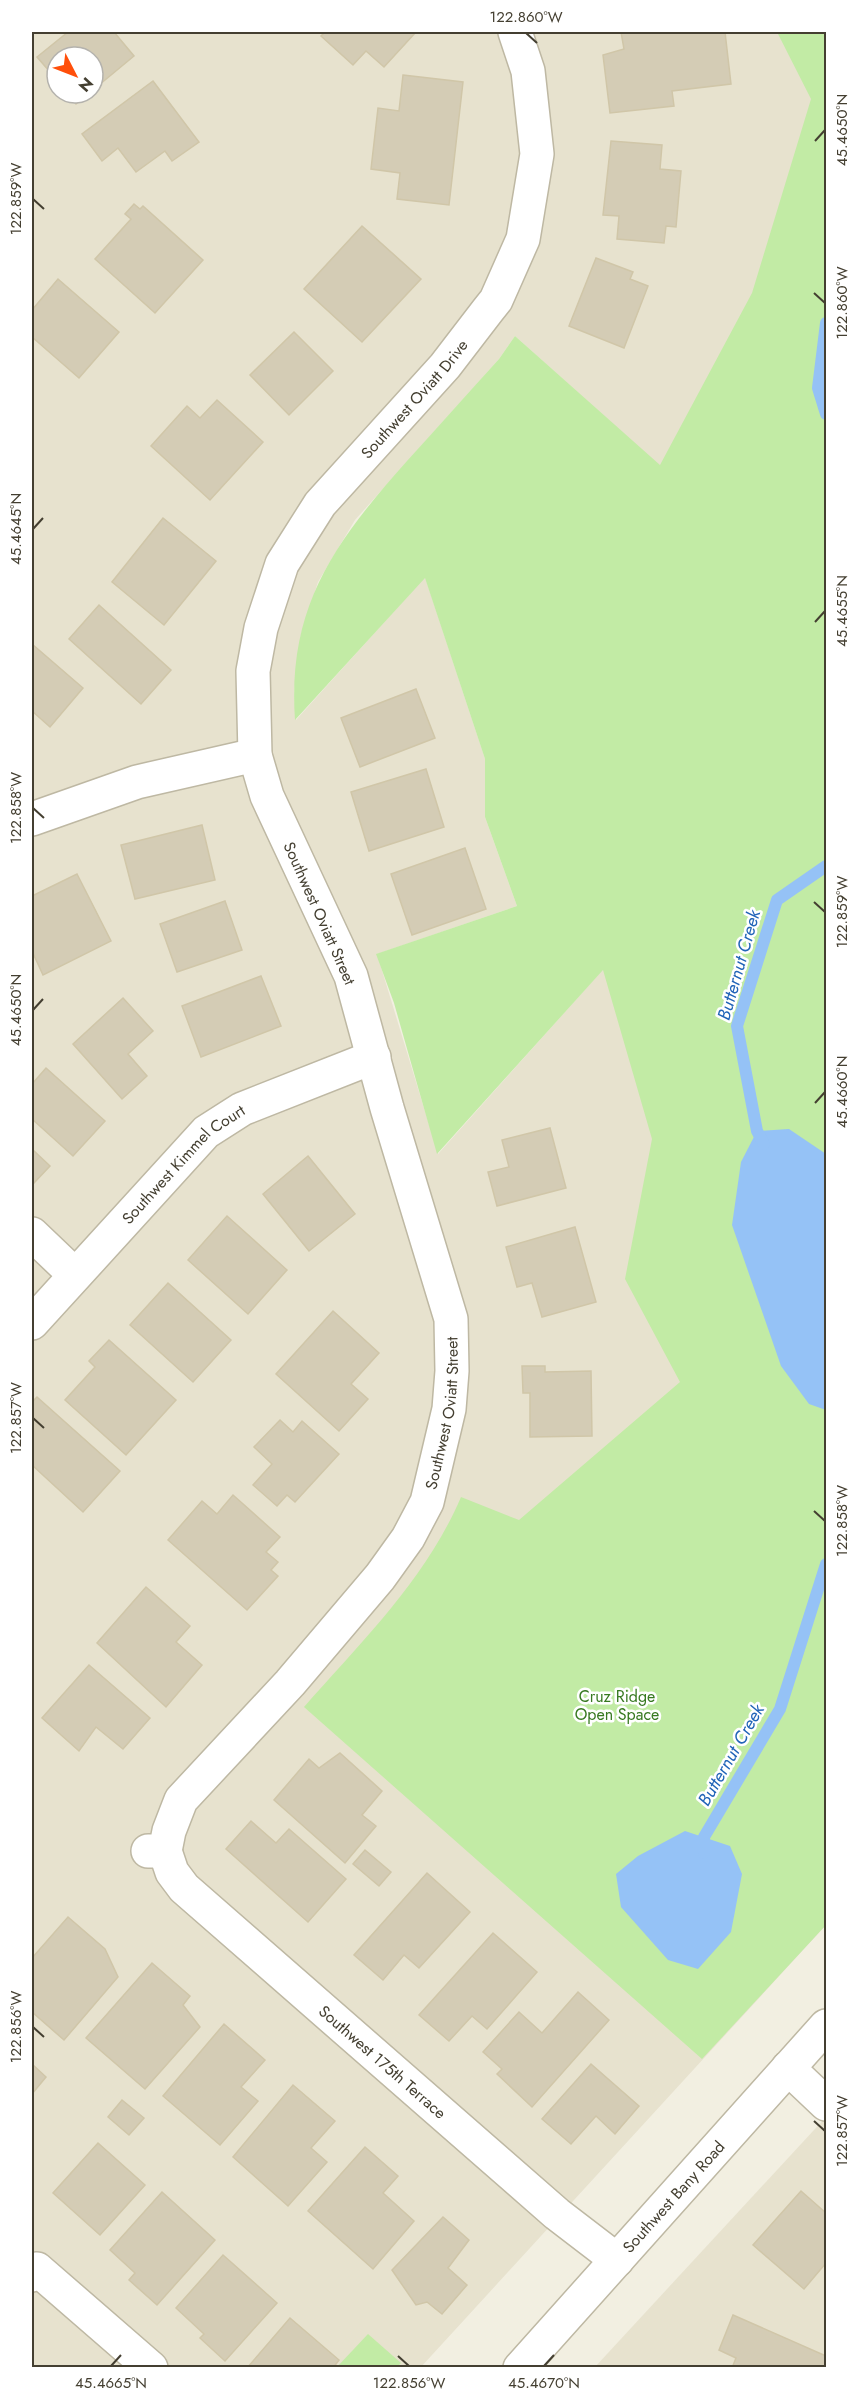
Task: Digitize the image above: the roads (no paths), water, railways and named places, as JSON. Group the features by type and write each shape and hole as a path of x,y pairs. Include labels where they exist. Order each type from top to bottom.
{"street":[{"name":"Southwest Oviatt Drive","path":"255,755 253,671 261,628 282,564 320,504 446,366 496,300 523,239 537,154 528,71 515,32"},
{"path":"32,819 137,782 255,755"},
{"name":"Southwest Oviatt Street","path":"156,1851 169,1831 181,1800 290,1683 380,1577 408,1538 427,1502 440,1454 452,1371 451,1319 387,1108 351,976 267,796 255,755"},
{"name":"Southwest Kimmel Court","path":"32,1323 206,1132 243,1109 374,1057"},
{"path":"32,1234 75,1275"},
{"name":"Southwest 175th Terrace","path":"156,1851 184,1888 557,2214 617,2260"},
{"name":"Southwest Bany Road","path":"520,2367 826,2026"},
{"path":"788,2068 826,2104"},
{"path":"32,2275 38,2269 151,2367"}],"water":[{"path":"789,1129 826,1154 826,1410 809,1404 781,1366 732,1225 741,1162 757,1131"},
{"path":"685,1831 730,1846 742,1874 731,1932 698,1969 668,1960 621,1907 616,1874 638,1856"}],"waterway":[{"path":"826,323 818,388 826,414"},
{"name":"Butternut Creek","path":"764,1144 757,1131 737,1026 777,900 826,866"},
{"name":"Butternut Creek","path":"704,1853 704,1837 780,1709 826,1564"}],"park label":[{"name":"Cruz Ridge Open Space","path":"617,1705"}]}
